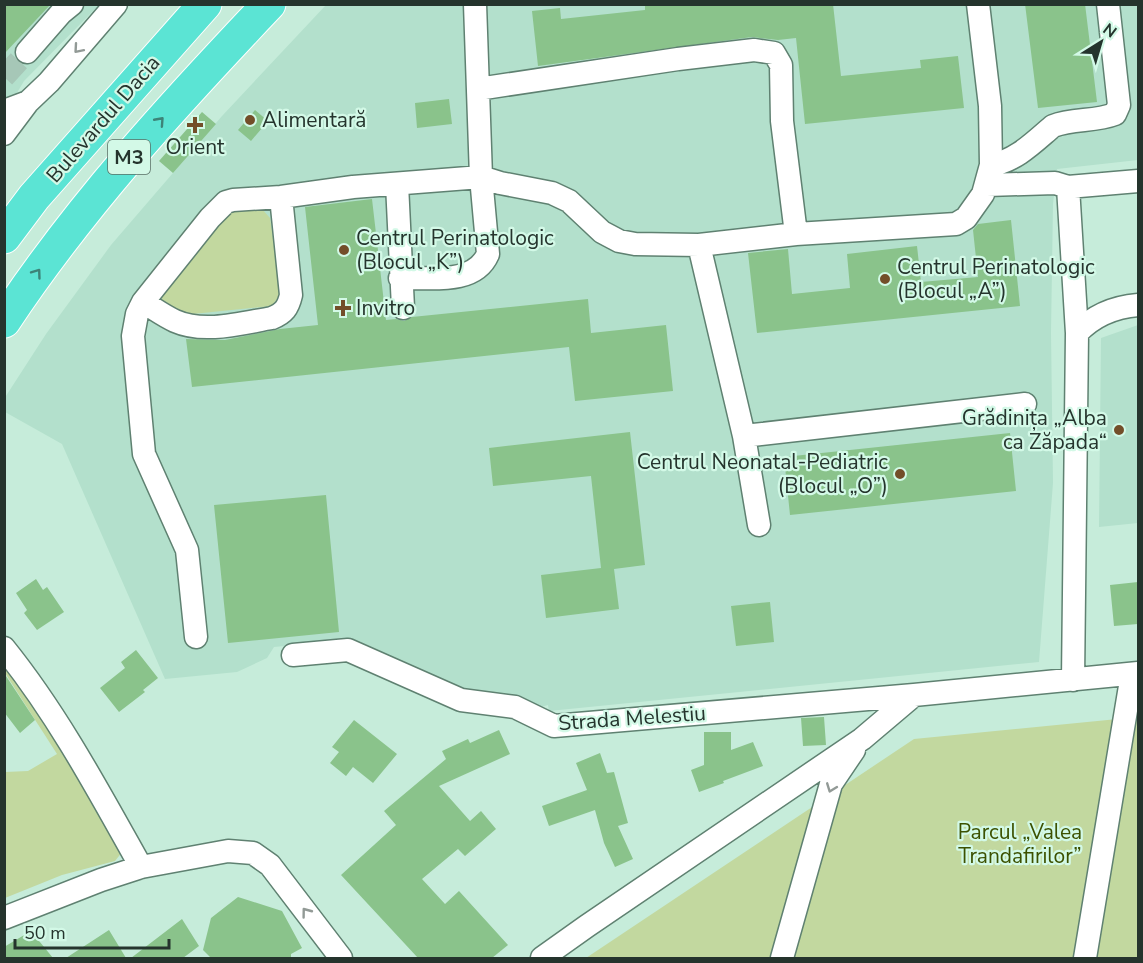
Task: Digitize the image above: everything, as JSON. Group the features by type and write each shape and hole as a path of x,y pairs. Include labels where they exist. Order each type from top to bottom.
{"highway":[{"name":"Bulevardul Dacia","path":"4,237 19,202 205,4"},
{"name":"M3","path":"4,321 67,231 106,183 188,90 269,4"}],"street":[{"path":"27,52 72,4"},
{"path":"4,134 27,102 49,82 116,4"},
{"path":"400,278 466,276 477,270 488,254 481,177 475,4"},
{"path":"196,637 187,550 144,454 134,336 137,314 143,302 210,218 226,202 481,177 552,193 569,201 602,232 619,241 634,244 699,245 796,234 956,224 974,210 989,175 990,106 978,4"},
{"path":"989,175 1003,163 1013,159 1053,126 1106,118 1115,114 1119,105 1108,4"},
{"path":"478,89 678,58 754,50 774,53 781,65 782,121 796,234"},
{"path":"4,111 27,102"},
{"path":"989,175 1055,183 1068,187 1138,182"},
{"path":"397,184 403,309"},
{"path":"1068,187 1077,333 1073,680"},
{"path":"143,302 175,321 190,326 220,326 272,318 281,314 286,310 291,295 281,197"},
{"path":"699,245 744,436 759,525"},
{"path":"1077,333 1089,320 1098,315 1138,305"},
{"path":"744,436 1025,404"},
{"path":"4,648 26,675 73,749 141,867"},
{"name":"Strada Melestiu","path":"293,655 348,650 461,700 516,707 554,726 914,695 1135,673"},
{"path":"1085,958 1135,673"},
{"path":"542,958 862,739 914,695"},
{"path":"782,958 831,784 862,739"},
{"path":"4,918 141,867 228,851 253,853 270,865 341,958"}],"shaded area":[{"path":"5,5 99,5 24,81 5,113"},
{"path":"326,5 1138,5 1138,160 1057,169 1053,204 1051,333 1053,483 1039,662 549,711 548,705 541,707 519,696 458,690 346,640 274,647 267,658 237,672 165,679 62,444 5,412 4,399 46,334 111,245 222,116"},
{"name":"Grădinița „Alba ca Zăpada“","path":"1138,325 1138,523 1099,527 1101,338"}],"green space":[{"path":"262,209 270,218 281,293 272,306 183,315 163,303 160,290 224,213"},
{"path":"4,666 66,755 123,851 115,861 62,875 5,898 5,772 28,771 57,754 5,673"},
{"name":"Parcul „Valea Trandafirilor”","path":"1138,717 1138,958 586,958 914,739"}],"building":[{"path":"4,4 51,4 4,54"},
{"path":"645,4 833,4 841,76 921,68 920,60 958,56 964,108 805,124 796,38 778,40 752,37 538,66 532,11 560,8 561,19 645,10"},
{"path":"1025,4 1085,4 1097,102 1038,108"},
{"path":"449,99 452,124 417,128 415,103"},
{"path":"255,110 268,121 251,141 238,130"},
{"path":"202,112 216,124 173,173 159,161"},
{"name":"Centrul Perinatologic (Blocul „K”)","path":"372,199 386,320 404,321 412,317 588,299 591,333 666,325 673,391 575,401 569,347 192,387 186,339 225,340 280,329 318,325 305,207"},
{"name":"Centrul Perinatologic (Blocul „A”)","path":"1011,220 1020,306 757,333 748,253 788,249 792,294 850,288 847,254 917,246 921,282 978,277 973,230 978,224"},
{"path":"630,432 645,565 614,569 619,609 546,618 541,575 601,568 591,476 493,486 489,448"},
{"name":"Centrul Neonatal-Pediatric (Blocul „O”)","path":"1010,433 1016,491 790,515 784,457"},
{"path":"326,495 339,632 228,643 214,505"},
{"path":"36,579 43,590 47,587 64,612 37,630 24,613 27,610 16,593"},
{"path":"1138,582 1138,624 1114,626 1110,585"},
{"path":"770,602 774,642 736,646 731,606"},
{"path":"136,650 158,678 143,690 145,692 119,712 100,688 125,668 121,662"},
{"path":"4,673 35,720 20,733 4,712"},
{"path":"824,717 826,745 803,746 801,718"},
{"path":"354,720 397,754 373,783 353,767 346,776 330,763 339,752 332,747"},
{"path":"499,730 510,754 439,786 470,821 481,811 496,829 465,856 458,849 422,879 445,904 459,891 508,945 492,958 418,958 341,875 396,825 384,811 446,759 442,751 468,739 470,743"},
{"path":"704,732 731,732 731,750 753,742 763,766 699,792 691,770 704,765"},
{"path":"600,753 607,773 614,772 628,823 618,826 633,859 615,867 604,843 595,810 549,826 542,806 587,790 576,763"},
{"path":"238,897 282,911 302,948 291,954 291,958 211,958 203,950 211,918"},
{"path":"182,919 199,946 183,958 131,958"},
{"path":"109,930 126,958 66,958"},
{"path":"31,931 53,958 4,958 4,947"}],"tunnel":[{"path":"4,77 27,52"}],"place":[{"name":"Alimentară","path":"250,120"},
{"name":"Orient","path":"195,125"},
{"name":"Centrul Perinatologic (Blocul „K”)","path":"344,250"},
{"name":"Centrul Perinatologic (Blocul „A”)","path":"885,279"},
{"name":"Invitro","path":"343,308"},
{"name":"Grădinița „Alba ca Zăpada“","path":"1119,430"},
{"name":"Centrul Neonatal-Pediatric (Blocul „O”)","path":"900,474"}]}
